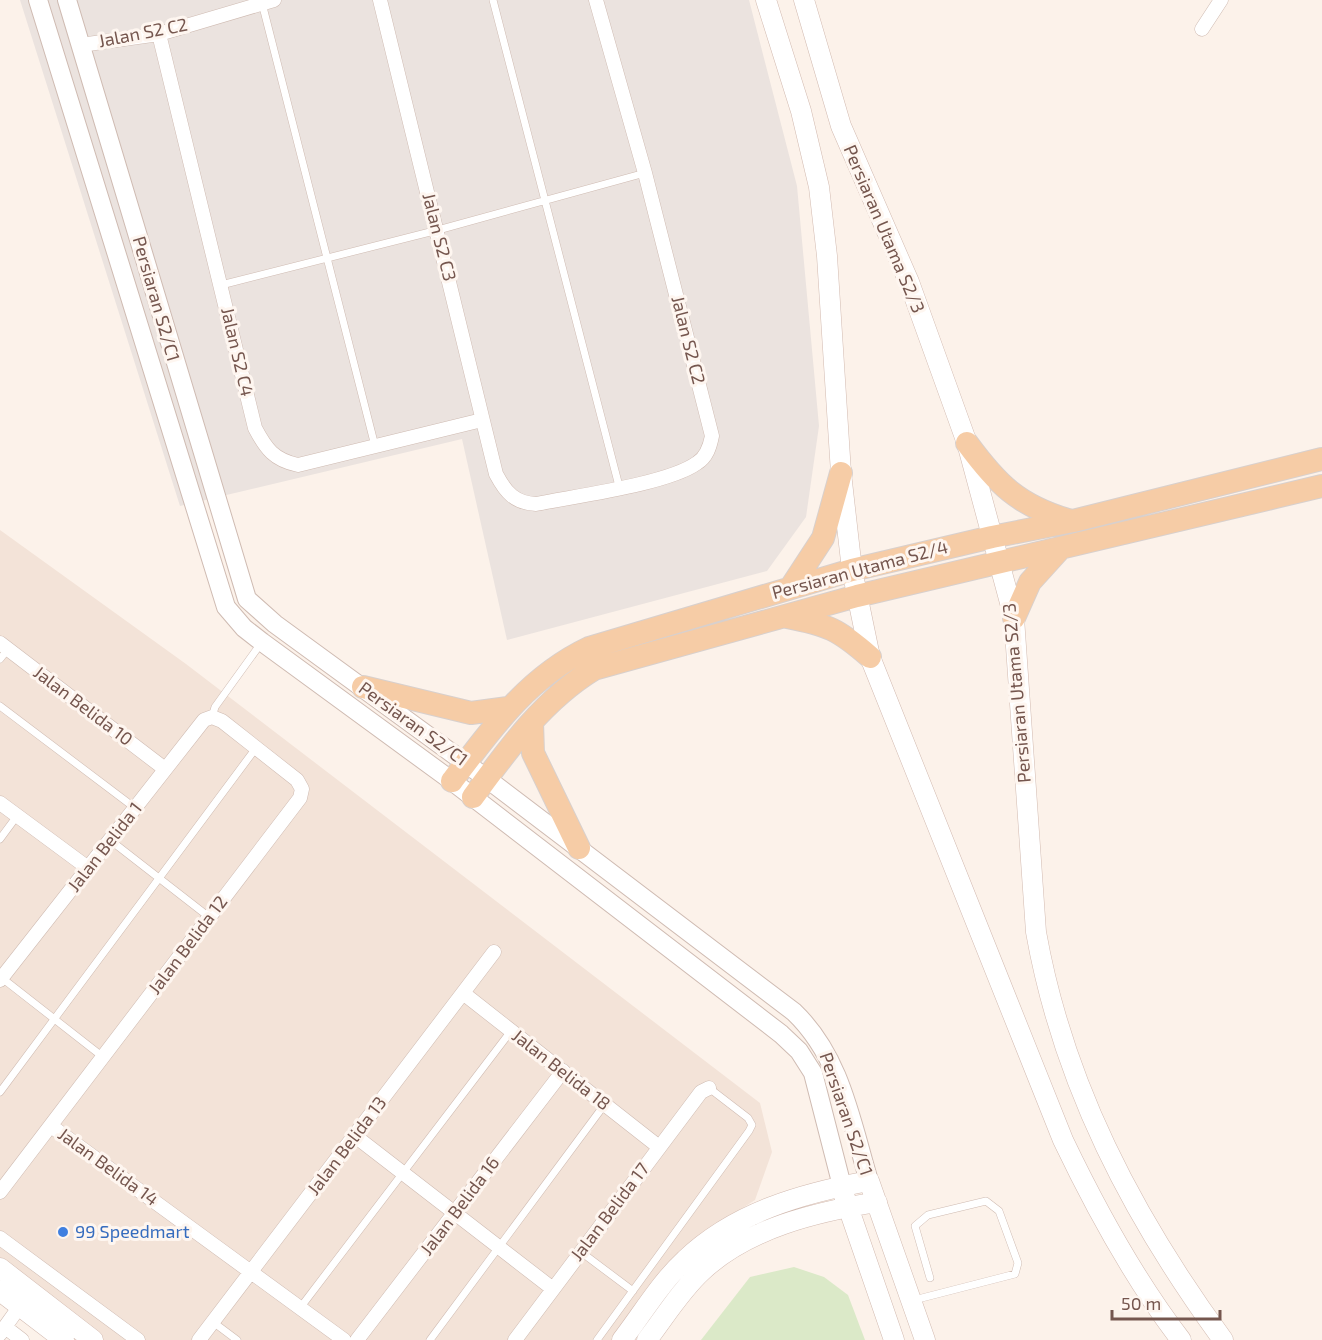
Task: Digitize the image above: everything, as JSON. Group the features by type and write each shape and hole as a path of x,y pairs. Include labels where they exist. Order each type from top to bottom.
{"main road":[{"path":"766,0 801,111 819,187 827,256 841,473 852,570 870,657 1063,1140 1088,1192 1120,1247 1181,1340"},
{"name":"Persiaran Utama S2/3","path":"804,0 841,126 909,282 967,443 1014,618 1036,932 1043,972 1056,1020 1088,1110 1118,1176 1149,1229 1223,1340"},
{"path":"967,443 989,473 1014,496 1042,512 1073,521"},
{"name":"Persiaran Utama S2/4","path":"459,772 508,708 535,681 567,658 589,648 852,570 992,537 1073,521 1322,459"},
{"path":"791,587 823,538 841,473"},
{"name":"Persiaran Utama S2/4","path":"473,797 532,722 556,696 594,669 857,596 1322,486"},
{"path":"1014,618 1030,582 1059,550"},
{"path":"780,616 824,624 838,631 870,657"},
{"path":"363,687 471,713 508,708"},
{"path":"532,722 533,753 579,848"},
{"path":"622,1340 684,1260 728,1227 783,1202 869,1181"},
{"name":"Persiaran S2/C1","path":"869,1181 925,1340"},
{"path":"842,1186 847,1207 894,1340"},
{"path":"647,1340 701,1271 741,1244 767,1229 847,1207 877,1202"},
{"path":"0,1268 25,1299 64,1340"},
{"path":"0,1291 25,1299 93,1340"}],"street":[{"name":"Persiaran S2/C1","path":"38,0 226,607 262,642 459,772 486,778 764,988 808,1026 834,1067 869,1181"},
{"name":"Persiaran S2/C1","path":"67,0 241,587 255,609 363,687 459,772 473,797 781,1034 799,1051 816,1083 842,1186"},
{"name":"Jalan S2 C3","path":"380,0 496,474"},
{"name":"Jalan S2 C2","path":"496,474 510,496 523,503 536,504 672,475 698,463 709,450 712,436 645,173 596,0"},
{"path":"1202,29 1221,0"},
{"name":"Jalan S2 C2","path":"81,45 159,34 268,2"},
{"name":"Jalan S2 C4","path":"159,34 255,428 267,450 282,461 298,465 482,420"},
{"path":"262,642 275,624"},
{"name":"Jalan Belida 10","path":"3,650 165,769"},
{"name":"Jalan Belida 12","path":"1,1190 300,798 302,789 297,780 212,717"},
{"name":"Jalan Belida 1","path":"1,979 204,720 212,717"},
{"path":"0,803 88,868"},
{"name":"Jalan Belida 13","path":"199,1340 494,952"},
{"name":"Jalan Belida 18","path":"463,993 659,1147"},
{"name":"Jalan Belida 16","path":"357,1340 562,1071"},
{"name":"Jalan Belida 17","path":"515,1340 701,1092 709,1088"},
{"name":"Jalan Belida 14","path":"51,1126 344,1340"},
{"path":"355,1136 553,1289"},
{"path":"0,1238 138,1340"},
{"path":"22,1340 3,1331 25,1299"}],"lane":[{"path":"493,0 619,486"},
{"path":"268,2 328,259 375,446"},
{"path":"222,285 438,230 645,173"},
{"path":"212,717 215,707 262,642"},
{"path":"0,706 135,808"},
{"path":"0,1092 256,748"},
{"path":"0,839 17,816"},
{"path":"110,840 209,917"},
{"path":"1,979 103,1057"},
{"path":"300,1308 511,1030"},
{"path":"597,1340 750,1131 752,1125 748,1118 709,1088"},
{"path":"430,1340 604,1104"},
{"path":"911,1300 1015,1274 1018,1263 999,1211 986,1201 928,1215 915,1226 930,1278"},
{"path":"581,1252 633,1291"},
{"path":"213,1322 237,1340"}],"shaded area":[{"path":"20,0 749,0 797,186 819,426 806,517 767,571 507,640 462,439 180,506"},
{"path":"0,530 186,664 760,1103 772,1152 755,1200 701,1235 619,1340 100,1340 0,1263"}],"green space":[{"path":"794,1267 824,1277 848,1295 865,1340 701,1340 750,1277"}],"place":[{"name":"99 Speedmart","path":"63,1232"}]}
